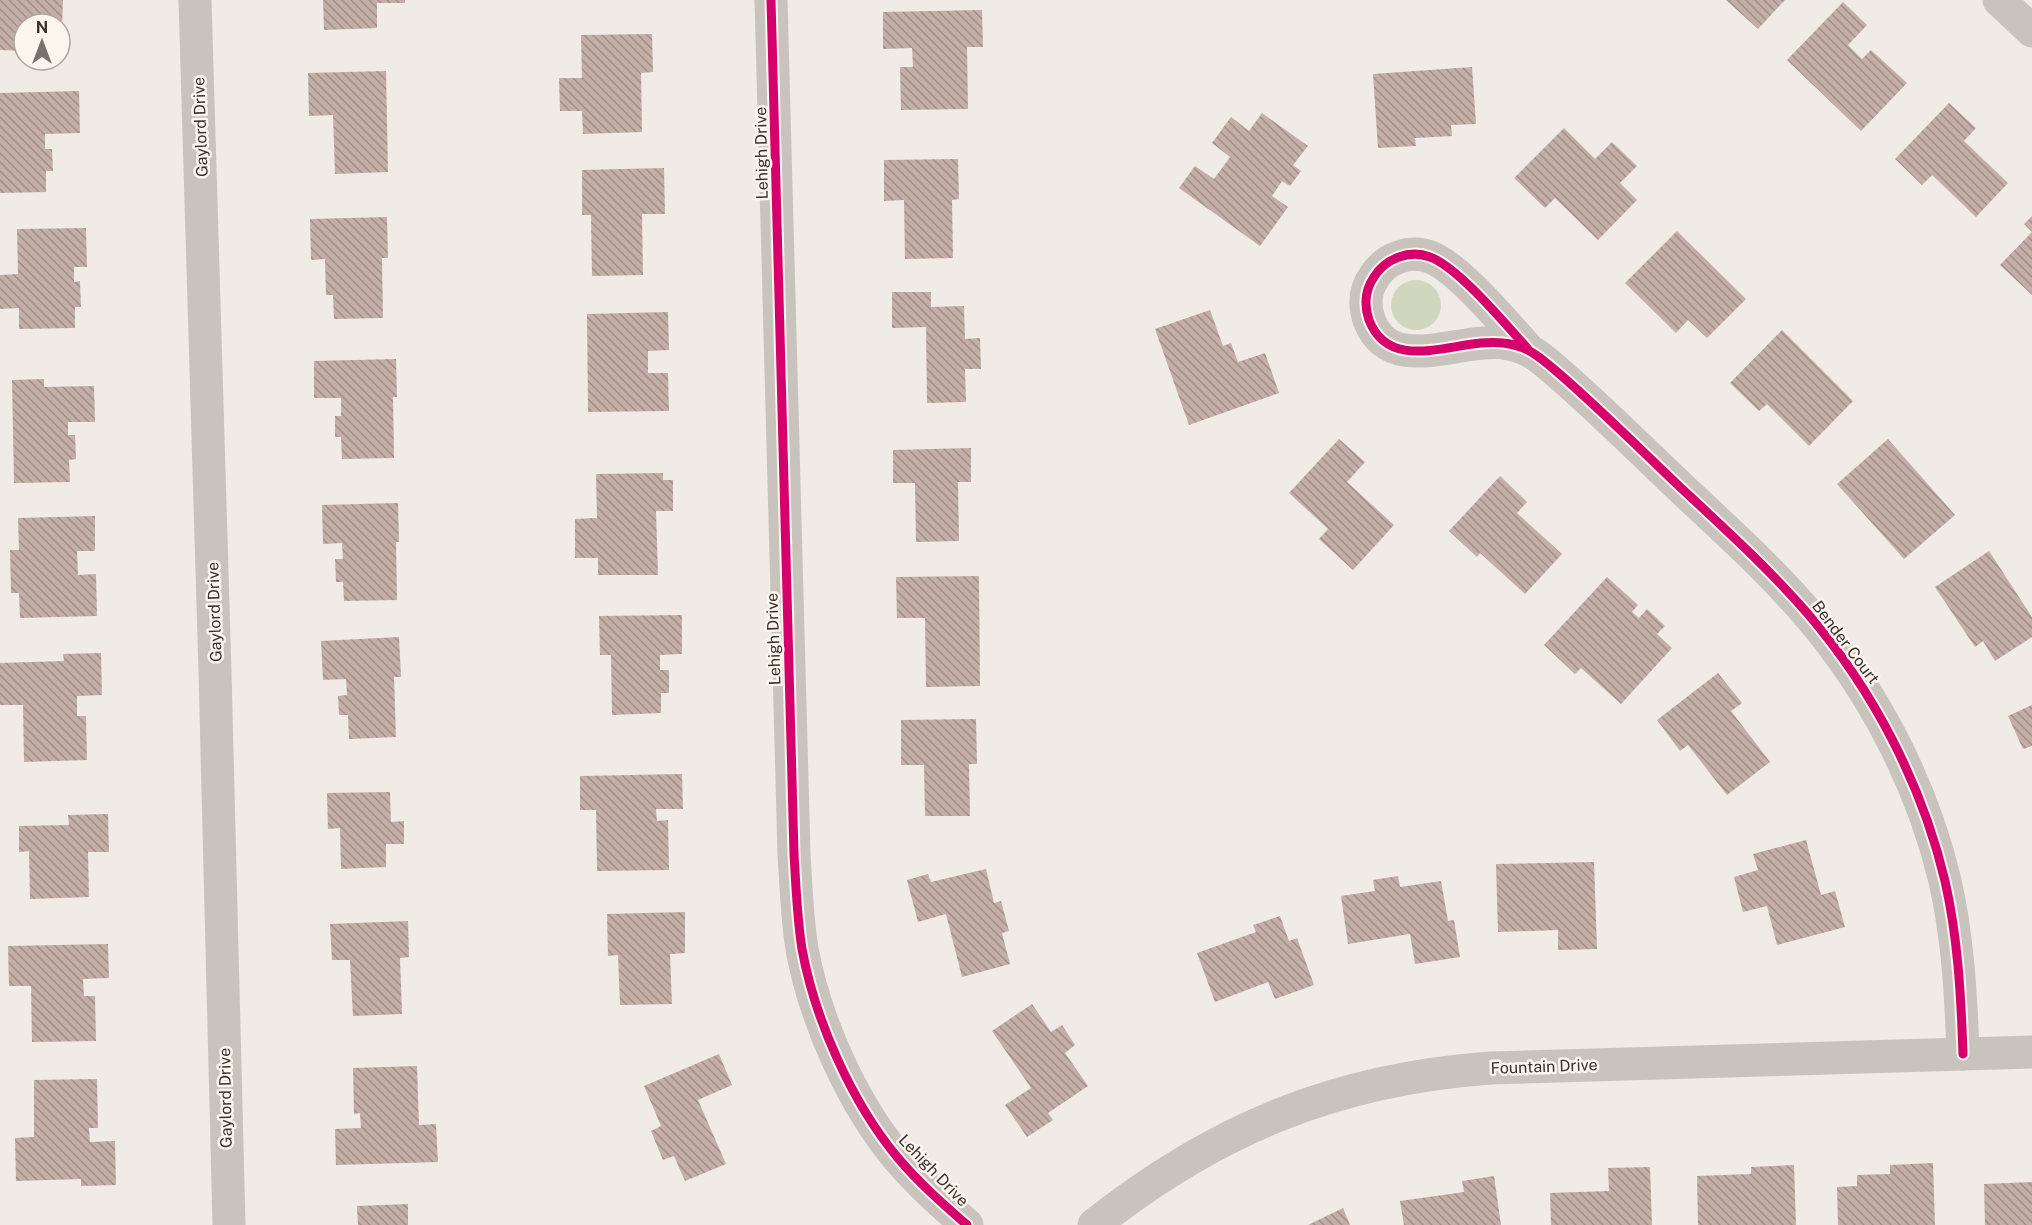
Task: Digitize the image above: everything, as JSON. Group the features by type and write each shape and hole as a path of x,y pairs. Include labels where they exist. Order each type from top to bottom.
{"street":[{"name":"Gaylord Drive","path":"195,0 215,649 229,1225"},
{"name":"Lehigh Drive","path":"771,0 794,854 802,950 813,994 829,1038 847,1079 871,1120 898,1158 967,1225"},
{"path":"1999,0 2032,31"},
{"name":"Bender Court","path":"1528,348 1488,342 1425,351 1394,348 1374,330 1368,316 1367,289 1375,274 1387,263 1402,255 1430,257 1462,279 1528,348 1565,379 1747,550 1808,614 1852,672 1872,704 1910,777 1928,821 1945,882 1959,975 1963,1054"},
{"name":"Fountain Drive","path":"1094,1225 1146,1185 1189,1158 1233,1135 1301,1106 1371,1085 1405,1078 1491,1068 2032,1052"}],"green space":[{"path":"1421,280 1434,287 1440,295 1440,315 1434,323 1426,329 1411,330 1398,323 1392,315 1391,300 1398,287 1406,281"}],"building":[{"path":"0,0 63,0 63,12 12,12 12,50 0,50"},
{"path":"323,0 405,0 405,3 377,3 377,28 324,30"},
{"path":"1726,0 1785,0 1758,29"},
{"path":"1843,2 1867,25 1848,45 1862,59 1871,50 1907,83 1861,131 1787,60"},
{"path":"982,10 983,47 967,47 968,109 901,110 900,67 913,67 912,48 883,49 883,12"},
{"path":"652,34 653,72 641,73 642,132 583,134 582,111 560,111 559,78 582,78 581,35"},
{"path":"1472,67 1476,124 1451,125 1452,136 1415,138 1416,146 1378,148 1373,74"},
{"path":"386,71 388,172 335,174 333,115 309,116 308,73"},
{"path":"79,91 80,133 45,134 45,149 52,149 53,171 46,171 46,192 0,193 0,93"},
{"path":"1949,103 1976,128 1964,141 2008,183 1976,217 1932,175 1922,185 1895,159"},
{"path":"1262,113 1308,146 1293,165 1301,171 1290,186 1282,181 1272,196 1288,207 1260,246 1179,188 1195,166 1214,179 1230,157 1212,143 1231,117 1249,131"},
{"path":"1564,128 1595,159 1612,142 1637,166 1620,183 1637,200 1598,240 1555,198 1545,208 1514,178"},
{"path":"958,159 959,199 952,200 953,258 905,259 904,200 884,201 884,160"},
{"path":"664,168 665,214 642,214 643,275 592,276 591,215 582,215 582,170"},
{"path":"2032,216 2032,232 2024,224"},
{"path":"387,217 388,258 382,258 383,318 334,319 333,295 326,295 325,259 311,260 310,219"},
{"path":"86,228 87,267 74,267 74,282 80,281 81,307 75,307 75,328 19,329 19,308 0,309 0,275 18,274 17,229"},
{"path":"1677,231 1746,299 1707,338 1688,320 1676,333 1625,283"},
{"path":"2032,232 2032,295 2000,265"},
{"path":"892,292 931,292 931,307 964,306 965,339 980,338 981,369 965,369 966,402 927,403 926,327 892,328"},
{"path":"1210,310 1223,346 1231,343 1238,362 1265,353 1279,393 1189,425 1155,329"},
{"path":"668,312 669,350 648,351 648,373 668,373 669,411 588,412 587,314"},
{"path":"1782,330 1853,401 1809,446 1767,404 1759,411 1730,383"},
{"path":"396,359 397,397 393,397 394,458 342,459 341,437 335,437 335,416 341,416 341,398 314,398 314,361"},
{"path":"44,379 44,387 94,386 95,422 68,422 68,435 75,435 76,459 69,460 70,482 14,483 12,380"},
{"path":"1339,439 1365,462 1347,482 1394,525 1353,570 1319,539 1328,529 1289,493"},
{"path":"1888,439 1955,515 1904,559 1837,484"},
{"path":"971,448 971,482 958,482 959,541 916,542 915,483 893,483 893,450"},
{"path":"663,473 663,480 673,480 673,511 656,511 658,575 598,575 598,558 575,558 575,519 597,518 596,474"},
{"path":"1500,476 1527,502 1517,513 1562,554 1525,594 1480,553 1477,557 1449,531"},
{"path":"398,503 397,600 344,601 343,582 336,582 335,559 343,559 342,543 323,544 322,505"},
{"path":"95,516 95,551 77,551 78,575 96,574 97,616 20,618 19,593 11,593 10,550 19,550 18,518"},
{"path":"1989,551 2032,617 2032,637 1995,661 1983,641 1975,647 1935,587"},
{"path":"979,576 980,686 926,687 925,618 897,618 896,577"},
{"path":"1607,577 1638,605 1632,612 1639,618 1647,609 1665,626 1657,634 1672,648 1621,704 1581,668 1575,674 1544,645"},
{"path":"682,615 682,654 660,655 660,670 669,670 669,693 661,693 661,713 612,715 611,655 600,655 599,616"},
{"path":"399,637 401,677 394,677 396,737 349,739 348,715 339,715 338,696 347,695 346,679 323,680 321,641"},
{"path":"101,653 102,695 77,696 77,716 86,716 87,760 24,762 23,705 0,705 0,663 64,661 63,654"},
{"path":"1718,673 1742,703 1731,711 1770,762 1727,795 1688,745 1680,751 1657,720"},
{"path":"2032,705 2032,746 2023,749 2008,716"},
{"path":"976,719 977,764 969,764 970,816 925,816 924,765 901,765 901,720"},
{"path":"682,774 683,809 656,809 657,821 668,820 669,870 597,871 596,810 580,810 580,776"},
{"path":"390,792 391,822 404,821 404,844 386,844 386,867 341,869 340,828 328,829 327,793"},
{"path":"108,814 109,852 88,852 89,897 30,899 29,851 19,852 19,826 69,825 68,815"},
{"path":"1806,840 1821,895 1835,891 1845,927 1777,945 1767,906 1743,912 1734,877 1758,870 1753,854"},
{"path":"1594,862 1597,949 1558,950 1558,930 1498,932 1496,864"},
{"path":"986,869 994,903 1001,901 1009,931 1002,933 1010,964 962,977 946,914 918,922 907,880 928,874 931,882"},
{"path":"1398,876 1400,887 1441,881 1448,921 1454,920 1460,957 1415,964 1410,934 1348,944 1341,896 1375,891 1373,880"},
{"path":"685,912 685,953 670,954 672,1004 620,1005 618,955 608,956 607,914"},
{"path":"1280,916 1289,941 1297,938 1314,985 1275,999 1268,982 1215,1002 1197,953 1256,932 1253,925"},
{"path":"408,921 409,957 400,958 402,1014 353,1016 350,960 332,960 330,924"},
{"path":"108,944 109,978 83,979 84,996 95,996 96,1041 32,1042 31,986 9,986 8,946"},
{"path":"1032,1004 1051,1032 1062,1025 1075,1045 1065,1053 1088,1086 1048,1113 1053,1120 1027,1137 1005,1105 1031,1088 992,1031"},
{"path":"719,1054 732,1085 698,1100 726,1164 685,1181 674,1156 663,1160 651,1131 661,1126 644,1086"},
{"path":"417,1066 419,1125 436,1124 438,1162 336,1165 335,1129 361,1128 360,1113 354,1114 353,1068"},
{"path":"97,1079 98,1128 89,1128 90,1142 115,1141 116,1185 81,1186 81,1179 16,1181 15,1138 34,1137 34,1080"},
{"path":"1933,1163 1935,1225 1838,1225 1837,1187 1857,1186 1857,1175 1890,1174 1890,1165"},
{"path":"1794,1165 1796,1225 1698,1225 1697,1176 1751,1174 1751,1167"},
{"path":"1650,1167 1652,1225 1551,1225 1550,1193 1609,1191 1608,1168"},
{"path":"1494,1176 1501,1225 1404,1225 1400,1201 1464,1192 1462,1181"},
{"path":"2032,1182 2032,1225 1985,1225 1984,1184"},
{"path":"408,1204 408,1225 358,1225 357,1206"},
{"path":"1343,1208 1350,1225 1308,1225"}],"cycle path":[{"path":"771,0 794,854 802,949 816,1004 826,1032 865,1112 906,1167 967,1225"},
{"path":"1528,349 1468,284 1430,257 1414,254 1398,257 1384,265 1374,277 1367,292 1366,309 1369,320 1379,337 1393,347 1410,351 1428,351 1486,343 1503,343 1521,347 1542,359 1593,404 1746,549 1793,597 1832,643 1874,706 1892,740 1909,774 1935,845 1945,881 1956,945 1963,1054"}]}
